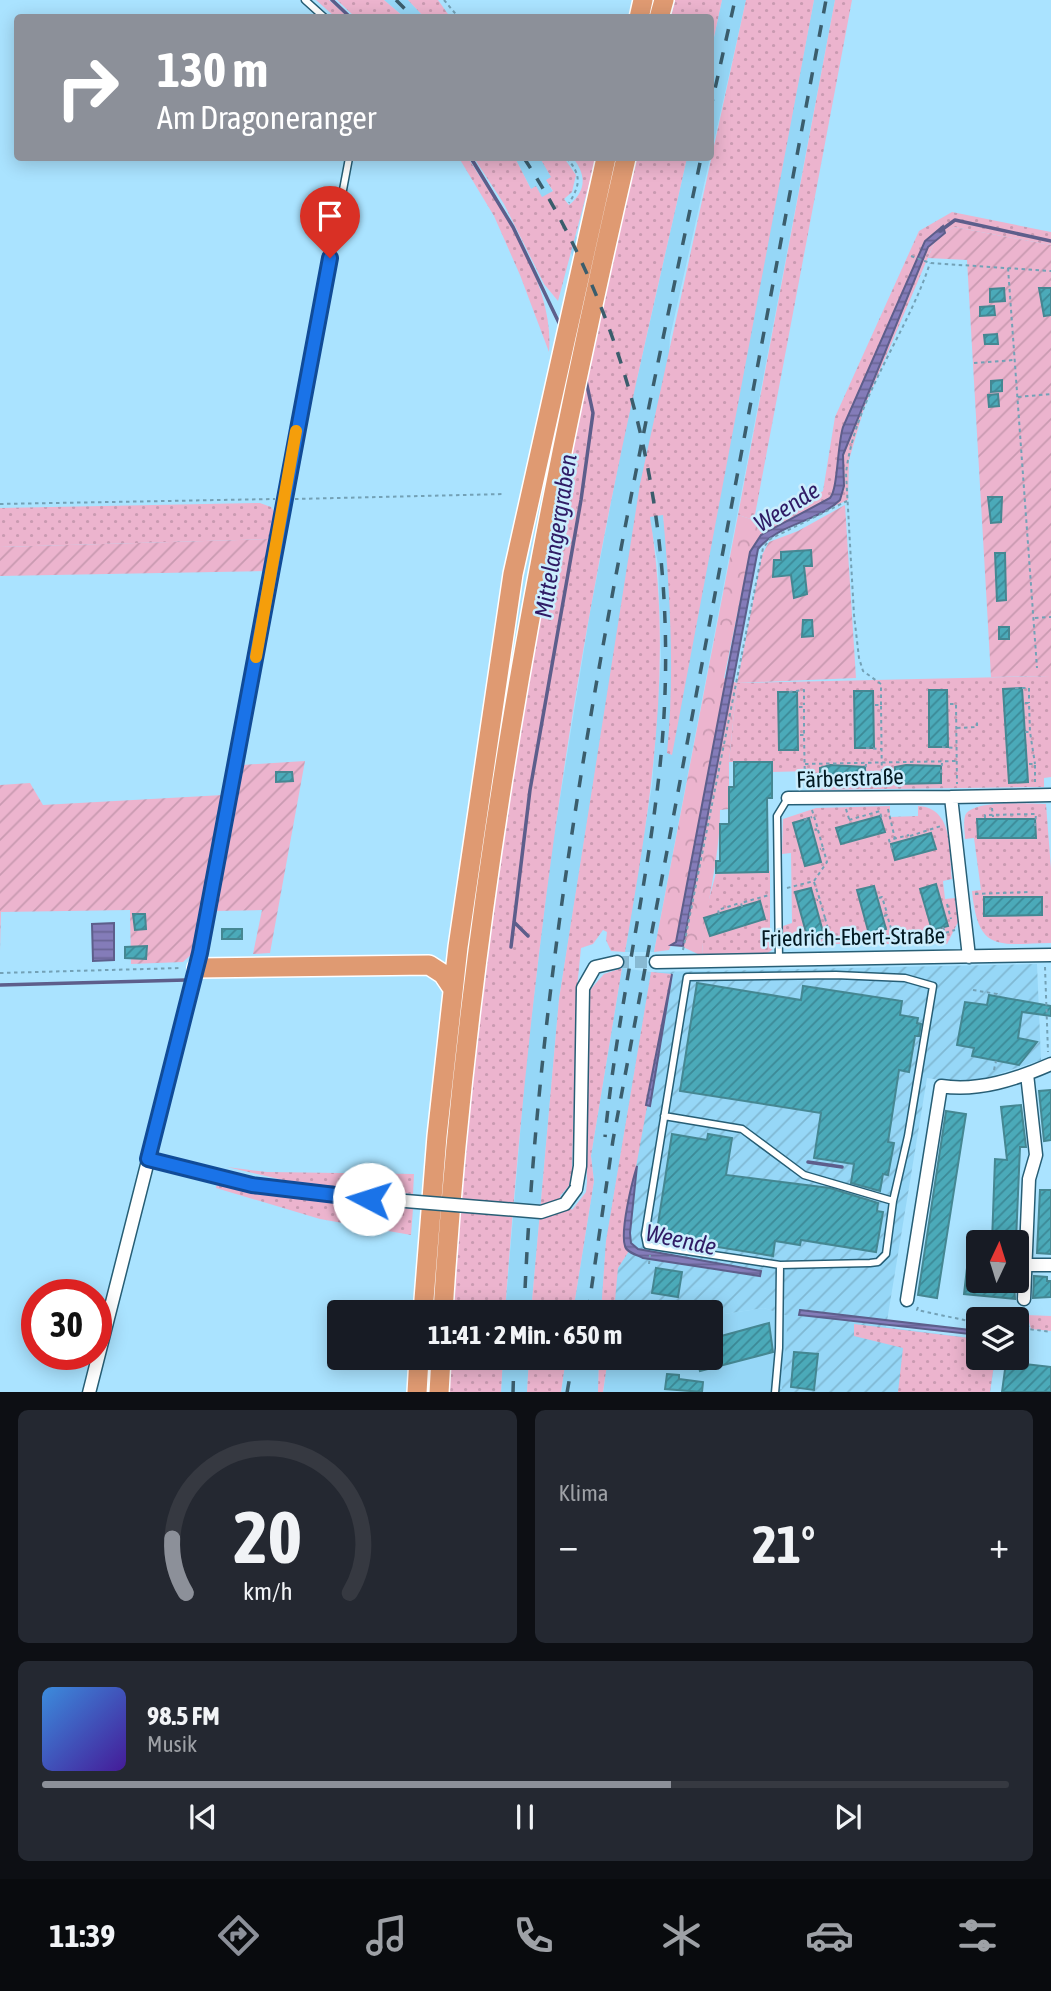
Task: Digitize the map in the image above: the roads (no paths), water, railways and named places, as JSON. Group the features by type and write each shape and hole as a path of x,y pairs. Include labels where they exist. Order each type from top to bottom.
{"highway":[{"path":"423,1300 453,989 513,574 569,310 605,161"},
{"path":"444,1300 456,1153 490,859 540,557 570,402 625,161"},
{"path":"197,968 429,965 443,974 453,989"},
{"path":"417,1392 418,1370"},
{"path":"439,1392 440,1370"}],"street":[{"name":"Färberstraße","path":"788,798 1051,795"},
{"path":"951,797 962,895 960,929 969,957"},
{"name":"Friedrich-Ebert-Straße","path":"656,962 1048,955"},
{"path":"148,1159 264,1187 541,1212 565,1204 576,1189 580,1166 583,988 595,967 617,962"},
{"path":"89,1392 197,968"},
{"path":"907,1300 941,1086 963,1090 1027,1074 1050,1065"},
{"path":"1027,1074 1036,1155 1029,1179 1028,1230"},
{"path":"1029,1265 1051,1265"},
{"path":"1024,1299 1025,1293"}],"lane":[{"path":"305,0 321,14"},
{"path":"197,968 348,161"},
{"name":"Färberstraße","path":"779,960 777,816 788,798"},
{"path":"836,975 905,978 933,986 908,1136 893,1201 886,1254 878,1262 780,1265 647,1245 645,1235 687,977 836,975"},
{"path":"664,1116 742,1129 804,1175 893,1201"},
{"path":"775,1392 779,1348 780,1265"}],"waterway":[{"name":"Mittelangergraben","path":"332,0 347,14"},
{"name":"Mittelangergraben","path":"473,161 513,227 560,325"},
{"name":"Weende","path":"940,231 955,220 1051,241"},
{"name":"Mittelangergraben","path":"511,947 530,790 581,500 593,413 585,376"},
{"path":"514,922 528,936"},
{"path":"0,985 186,980"},
{"path":"808,1162 842,1167"}],"tunnel":[{"path":"617,962 656,962"}],"railway":[{"path":"396,0 410,14"},
{"path":"714,93 735,0"},
{"path":"590,1300 613,1140 826,0"},
{"path":"526,161 566,230 600,305 627,383 647,463 659,544 665,626 664,709 657,792 605,1137"},
{"path":"525,1300 533,1166 547,1021 588,732 641,444 700,161"},
{"path":"513,1392 514,1370"},
{"path":"567,1392 571,1370"}]}
